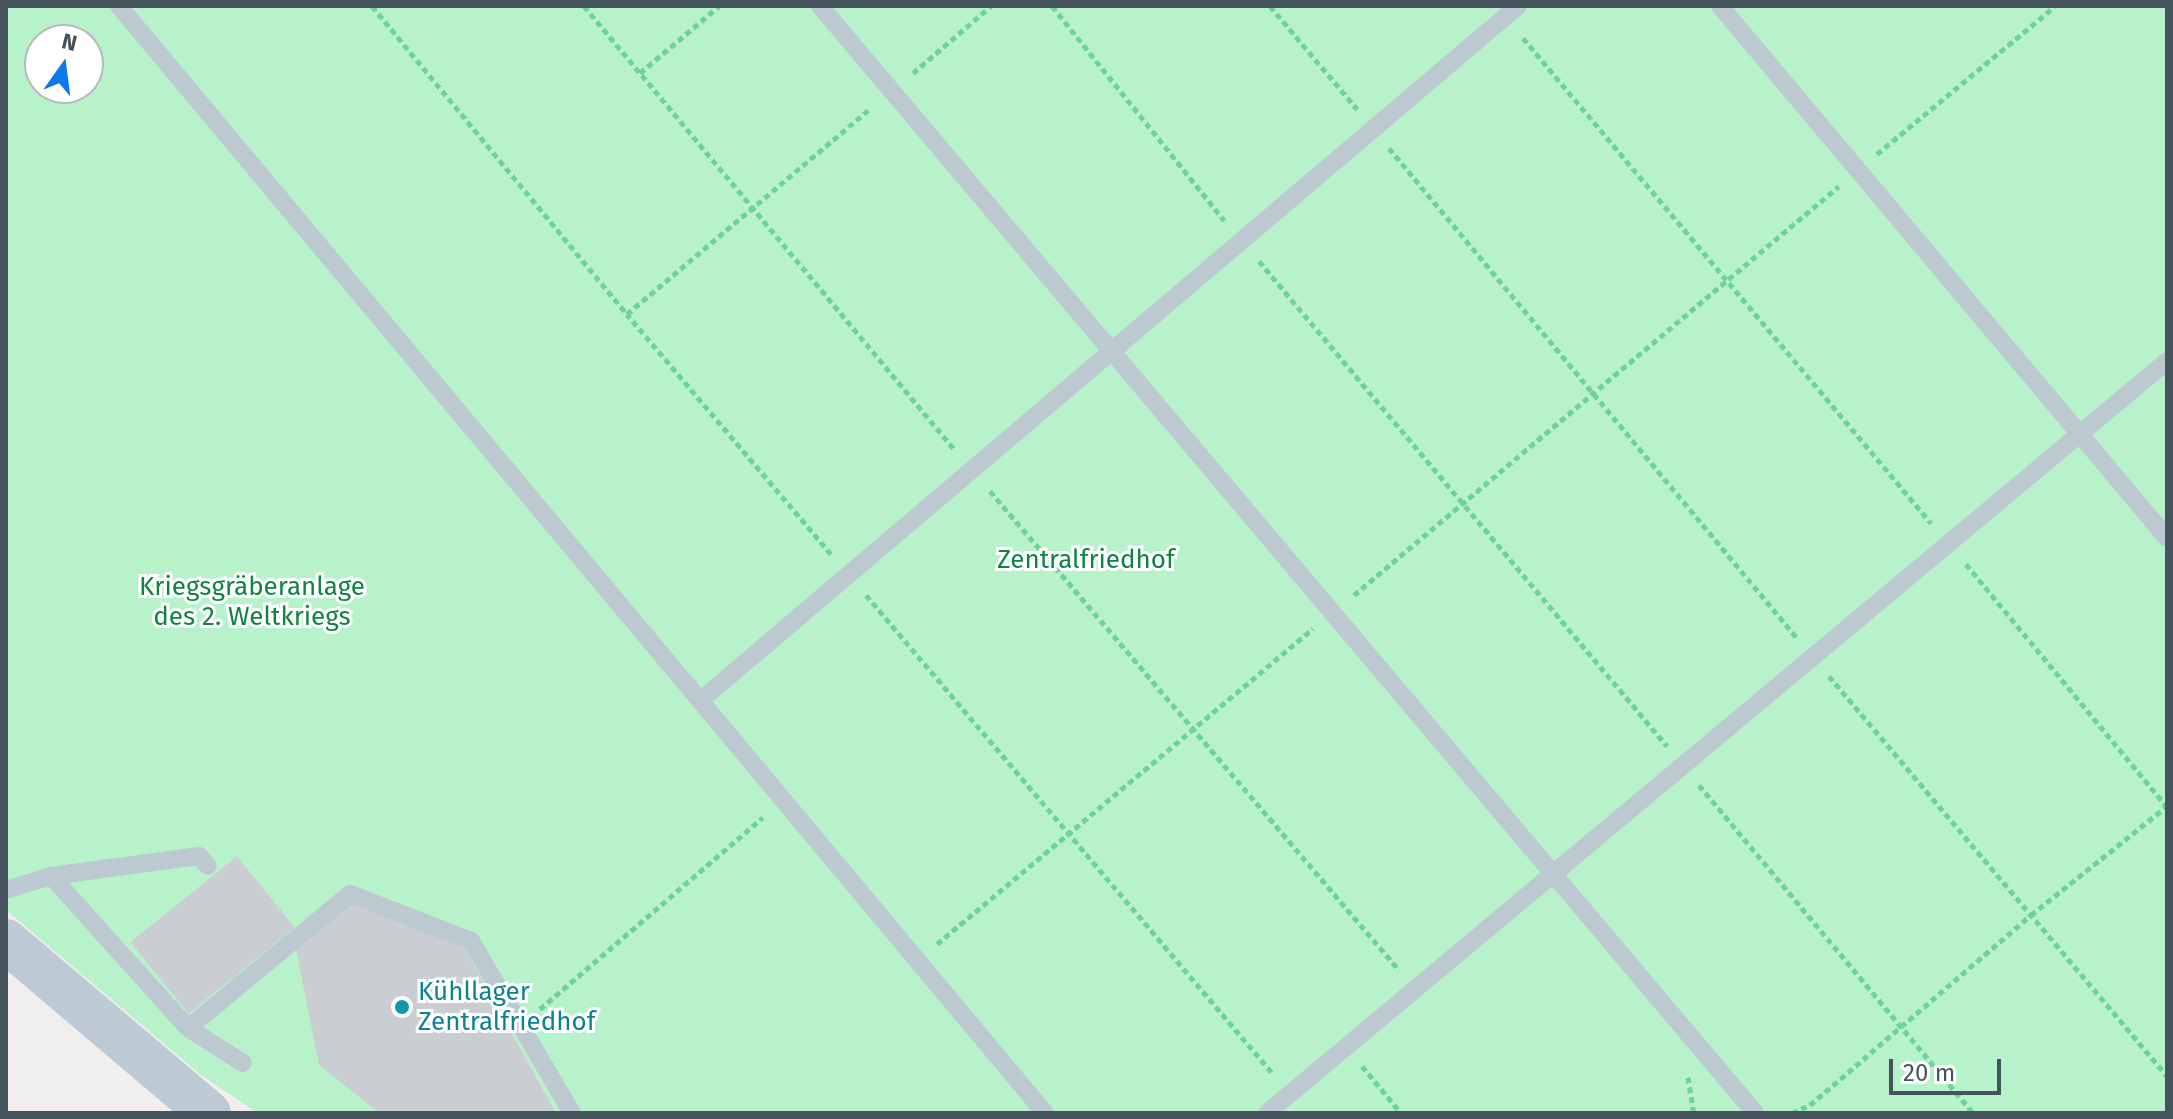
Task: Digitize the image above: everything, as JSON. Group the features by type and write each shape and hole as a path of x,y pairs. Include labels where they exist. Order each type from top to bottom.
{"street":[{"path":"6,941 209,1113"}],"lane":[{"path":"119,6 1045,1113"},
{"path":"820,6 1755,1113"},
{"path":"1720,6 2167,538"},
{"path":"701,700 1512,12"},
{"path":"1267,1113 2167,361"},
{"path":"6,890 51,876 199,856 208,866"},
{"path":"51,876 188,1028 243,1063"},
{"path":"188,1028 350,894 442,934 471,941 572,1113"}],"path":[{"path":"372,6 627,314"},
{"path":"584,6 1191,731 1416,990"},
{"path":"640,73 719,6"},
{"path":"1052,6 1241,241 1356,370 1460,506 1590,650 1973,1113"},
{"path":"1270,6 2167,1076"},
{"path":"918,960 2055,6"},
{"path":"1512,12 1727,281 2167,806 2031,915 1810,1105 1792,1113"},
{"path":"521,1025 783,799"},
{"path":"1346,1047 1401,1113"}],"green space":[{"name":"Zentralfriedhof","path":"6,6 2167,6 2167,1113 258,1113 201,1075 6,910"}],"building":[{"path":"237,856 295,927 188,1014 131,942"},
{"name":"Kühllager Zentralfriedhof","path":"351,902 464,947 556,1113 379,1113 319,1065 296,949"}],"place":[{"name":"Kühllager Zentralfriedhof","path":"402,1007"}],"park label":[{"name":"Kriegsgräberanlage des 2. Weltkriegs","path":"252,602"}]}
